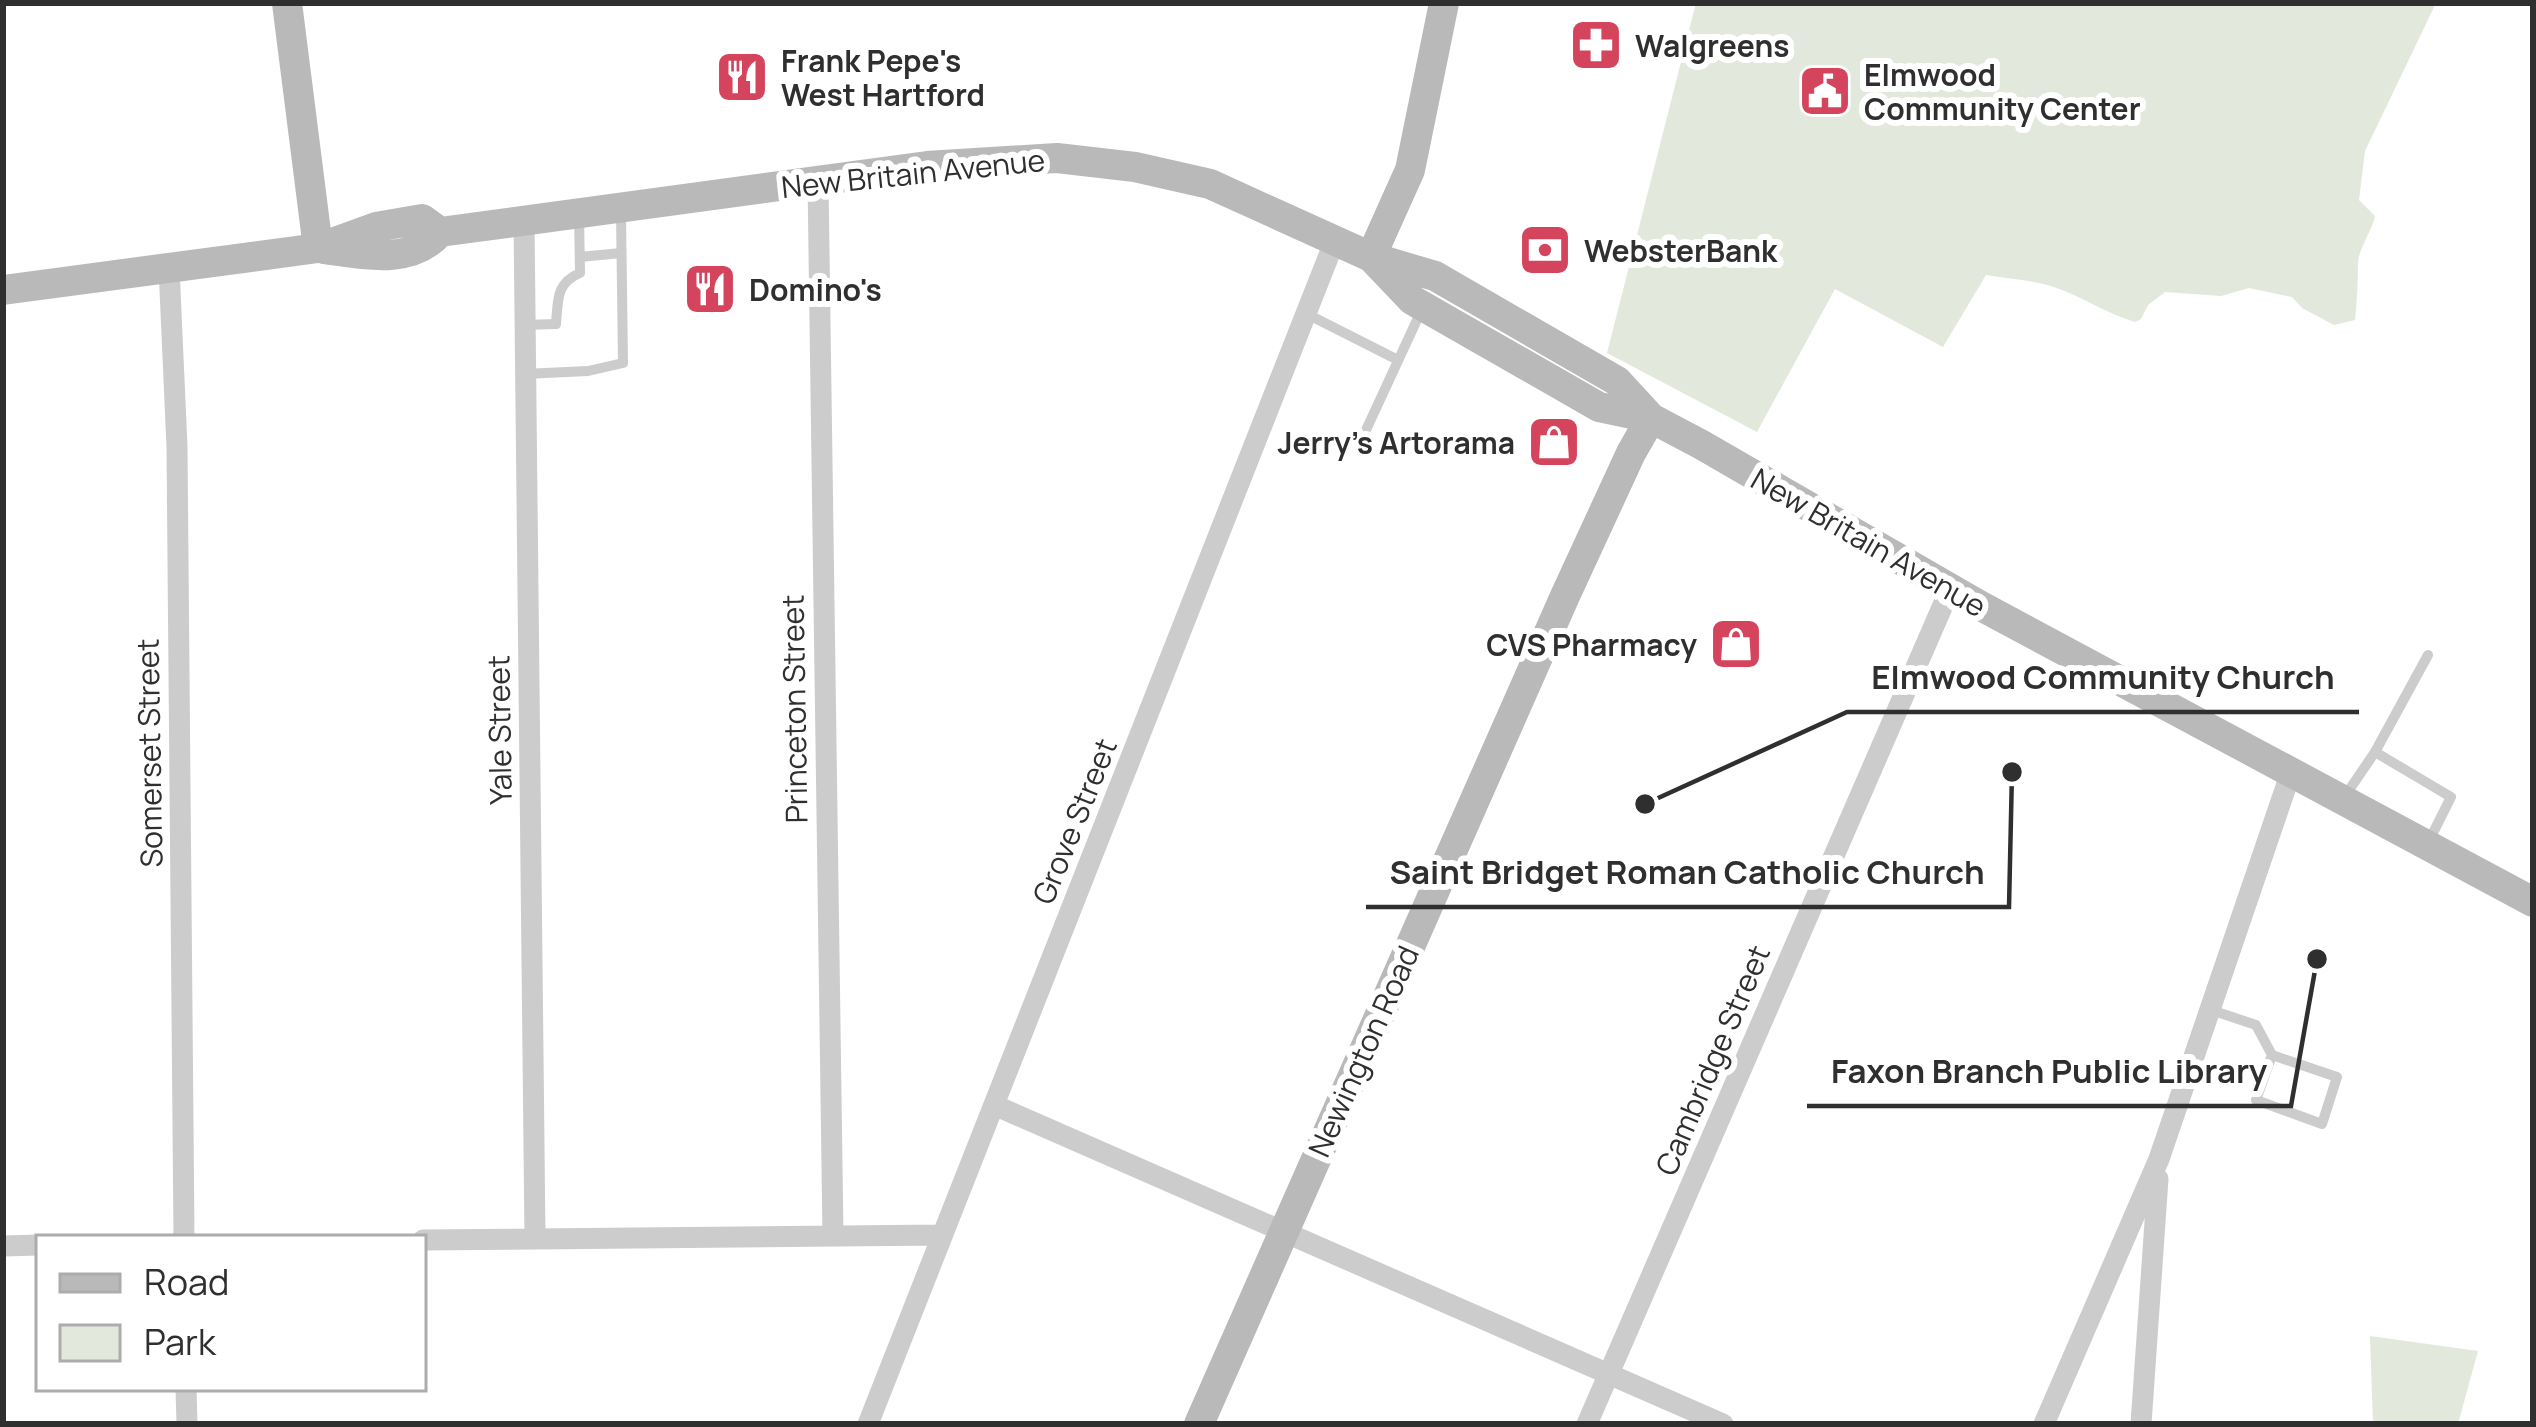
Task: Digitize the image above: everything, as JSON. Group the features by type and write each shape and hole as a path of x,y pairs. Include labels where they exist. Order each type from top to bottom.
{"main road":[{"path":"286,3 318,248"},
{"path":"1371,257 1410,170 1444,3"},
{"name":"New Britain Avenue","path":"3,290 318,248 381,257 428,247 440,232 1011,159 1086,161 1210,184 1371,257 1435,276 1617,381 1651,418 1950,589 2533,902"},
{"name":"New Britain Avenue","path":"1371,257 1423,306 1599,407 1651,418"},
{"name":"Newington Road","path":"1198,1424 1565,596 1630,453 1651,418"}],"street":[{"name":"Princeton Street","path":"818,181 832,1236"},
{"name":"Yale Street","path":"524,221 535,1238"},
{"name":"Grove Street","path":"868,1424 1336,240"},
{"name":"Somerset Street","path":"169,267 177,447 184,1235"},
{"name":"Cambridge Street","path":"1587,1424 1950,589"},
{"path":"2044,1424 2159,1159 2290,775"},
{"path":"994,1105 1723,1424"},
{"path":"2141,1424 2159,1159"},
{"path":"426,1240 942,1235"},
{"path":"3,1246 36,1246"},
{"path":"186,1391 187,1424"}],"lane":[{"path":"524,374 589,371 623,363 621,207"},
{"path":"524,325 556,324 560,288 567,278 580,273 579,213"},
{"path":"580,257 622,253"},
{"path":"1360,443 1423,306"},
{"path":"1307,314 1398,360"},
{"path":"2342,801 2428,656"},
{"path":"2375,752 2451,797 2427,846"},
{"path":"2211,1010 2256,1025 2272,1055 2337,1077 2322,1124 2256,1100 2272,1055"}],"green space":[{"path":"1696,3 2436,3 2365,151 2359,200 2375,216 2359,257 2355,320 2334,325 2302,308 2292,297 2249,288 2221,296 2165,292 2135,322 2054,287 1986,275 1943,347 1835,289 1757,432 1607,353"},
{"path":"2370,1336 2478,1351 2458,1424 2373,1424"}],"place":[{"name":"Walgreens","path":"1596,45"},
{"name":"Frank Pepe's West Hartford","path":"742,77"},
{"name":"Elmwood Community Center","path":"1825,91"},
{"name":"WebsterBank","path":"1545,250"},
{"name":"Domino's","path":"710,289"},
{"name":"Jerry's Artorama","path":"1554,442"},
{"name":"CVS Pharmacy","path":"1736,644"},
{"name":"Saint Bridget Roman Catholic Church","path":"2012,772"},
{"name":"Elmwood Community Church","path":"1645,804"},
{"name":"Faxon Branch Public Library","path":"2317,959"}]}
